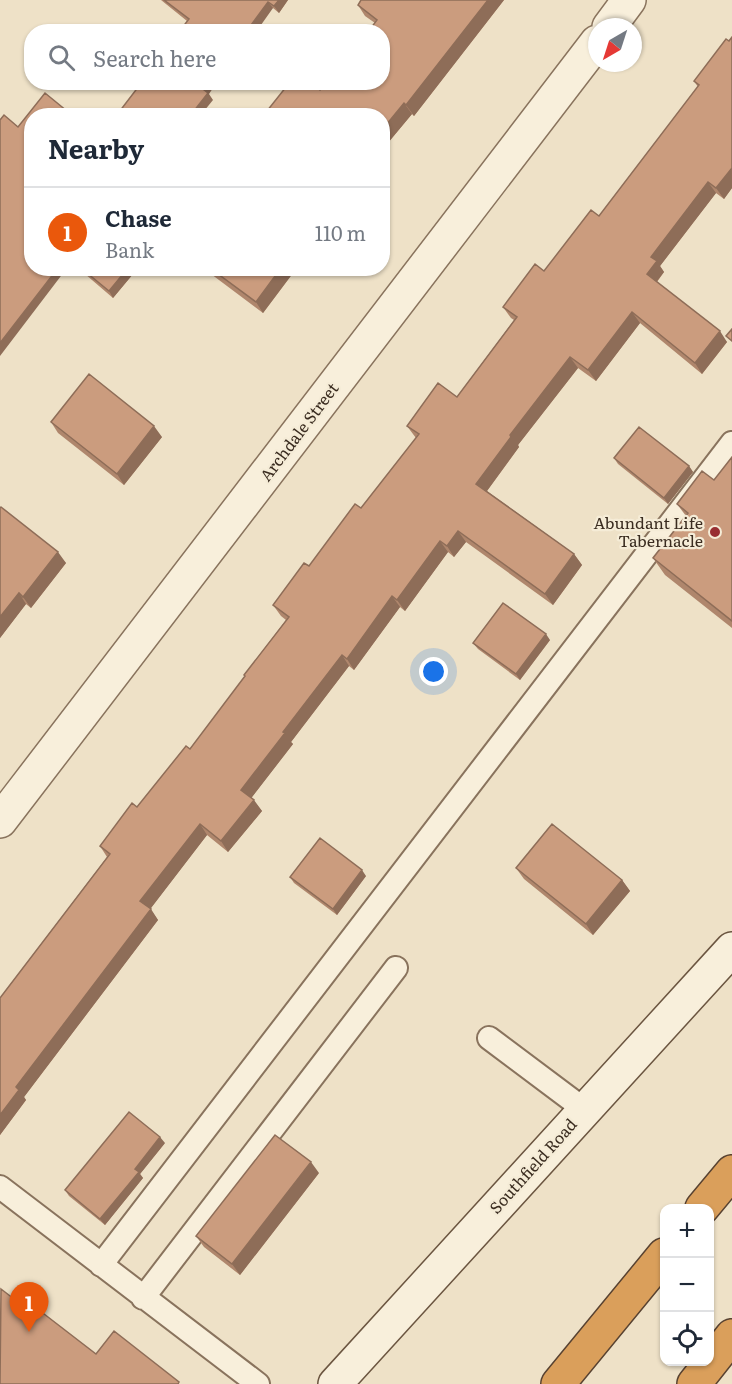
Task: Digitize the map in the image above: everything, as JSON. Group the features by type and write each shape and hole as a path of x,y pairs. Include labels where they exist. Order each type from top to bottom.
{"highway":[{"path":"706,1204 732,1172"},
{"path":"558,1384 662,1258"},
{"path":"694,1384 732,1336"}],"street":[{"path":"616,18 629,0"},
{"name":"Archdale Street","path":"0,821 588,54"},
{"name":"Southfield Road","path":"335,1384 732,949"}],"lane":[{"path":"100,1266 732,443"},
{"path":"143,1298 396,968"},
{"path":"489,1038 585,1110"},
{"path":"0,1187 100,1266 258,1384"}],"building":[{"path":"164,0 279,0 274,6 268,2 252,24 185,24 189,19"},
{"path":"361,0 488,0 406,105 404,103 390,120 390,108 269,108 284,90 390,90 390,24 374,24 377,20 358,5"},
{"path":"732,37 732,168 716,188 708,182 651,257 657,261 647,274 720,331 695,363 632,312 588,370 570,357 510,435 511,437 476,484 574,554 545,594 458,531 447,546 440,541 397,600 392,596 347,659 342,655 283,732 285,733 241,790 254,800 221,841 200,824 140,901 151,909 16,1087 19,1090 0,1115 0,998 110,854 100,846 132,803 137,807 186,746 190,749 289,617 273,605 304,563 309,566 355,504 361,508 419,434 407,426 438,383 457,397 517,317 503,307 535,264 544,271 591,210 599,216 699,85 694,81 726,39 729,41"},
{"path":"136,90 204,90 208,93 196,108 122,108"},
{"path":"45,93 63,108 33,108"},
{"path":"4,115 18,127 24,119 24,276 52,276 0,343 0,120"},
{"path":"91,276 121,276 109,291"},
{"path":"221,276 275,276 256,302"},
{"path":"732,329 732,341 726,336"},
{"path":"89,374 154,426 117,474 51,422"},
{"path":"639,427 689,466 664,498 614,458"},
{"path":"732,457 732,621 653,558 688,513 677,504 702,471 714,480"},
{"path":"0,508 58,552 23,597 19,593 0,617"},
{"path":"503,603 546,634 516,674 473,643"},
{"path":"552,824 622,880 586,924 516,868"},
{"path":"320,838 362,870 333,909 290,877"},
{"path":"129,1112 160,1137 135,1169 139,1172 100,1219 65,1190"},
{"path":"275,1135 311,1162 232,1264 196,1236"},
{"path":"1,1289 18,1302 22,1297 96,1354 114,1331 179,1382 178,1384 0,1384"}],"place":[{"name":"Abundant Life Tabernacle","path":"715,532"},
{"name":"Chase","path":"29,1332"}]}
